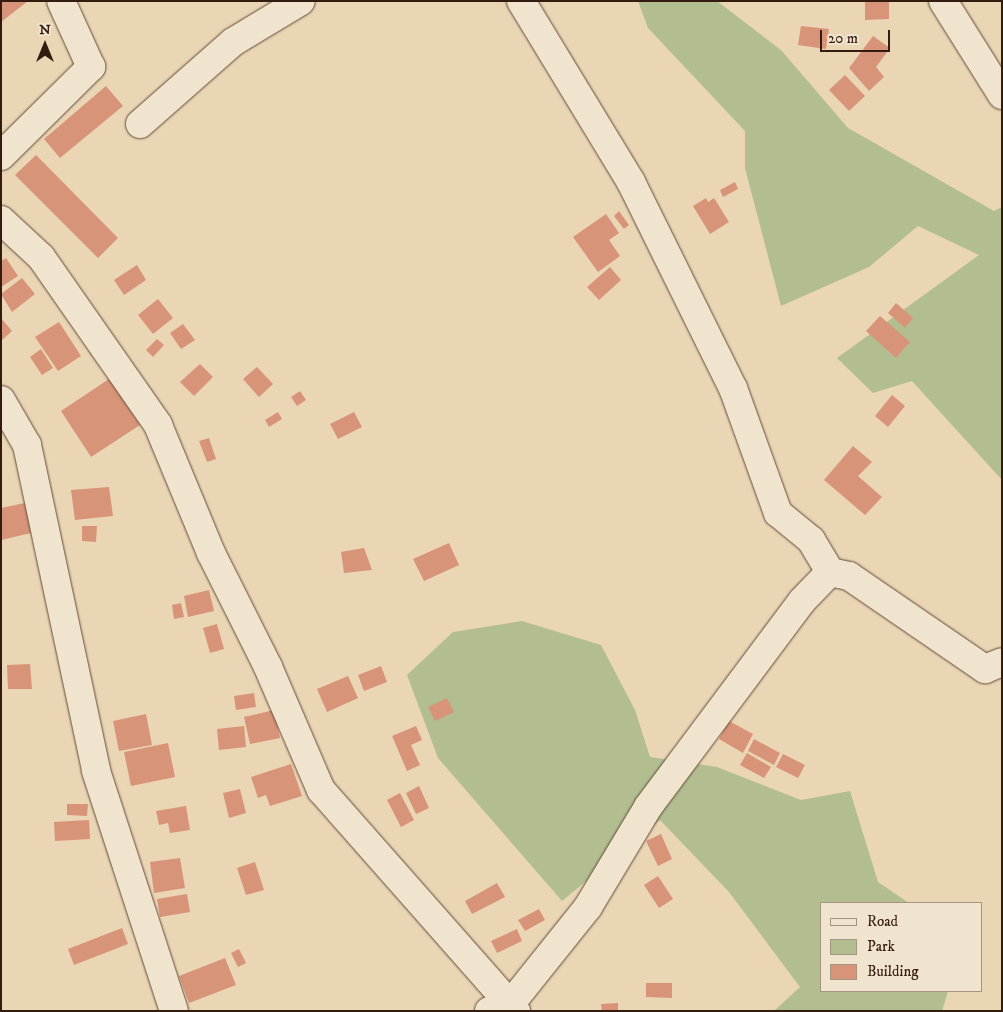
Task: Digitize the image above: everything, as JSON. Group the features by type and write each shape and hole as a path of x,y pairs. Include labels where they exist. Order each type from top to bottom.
{"street":[{"path":"1,156 91,67 61,1"},
{"path":"140,124 234,42 301,1"},
{"path":"521,1 631,182 733,388 778,513 811,540 830,572 849,576 985,669 1002,662"},
{"path":"942,1 1002,94"},
{"path":"1,220 41,257 158,425 211,553 268,667 321,790 505,1008 588,907 648,807 722,706 830,572"},
{"path":"1,400 27,445 96,771 174,1011"}],"green space":[{"path":"638,1 717,1 781,50 848,128 994,211 1002,207 1002,480 912,381 873,393 837,358 979,255 918,226 869,267 781,306 745,168 745,131 648,28"},
{"path":"522,621 601,645 635,710 650,757 717,767 801,800 850,791 878,882 908,902 820,902 820,992 948,992 942,1011 774,1011 800,987 729,892 660,820 562,901 438,758 407,675 453,632"}],"building":[{"path":"1,1 28,1 1,22"},
{"path":"865,1 889,1 889,19 865,20"},
{"path":"801,26 829,29 826,49 798,45"},
{"path":"873,36 890,48 876,67 884,77 869,91 849,68"},
{"path":"845,75 865,96 849,111 829,90"},
{"path":"106,86 123,106 60,158 44,139"},
{"path":"36,155 118,238 98,258 15,175"},
{"path":"735,182 738,189 723,197 720,190"},
{"path":"706,198 708,202 714,198 729,222 710,234 693,206"},
{"path":"619,211 629,225 624,229 614,216"},
{"path":"606,214 619,233 609,240 620,256 598,272 573,237"},
{"path":"6,258 18,276 1,287 1,261"},
{"path":"137,265 146,280 124,295 114,280"},
{"path":"610,267 621,280 599,300 587,287"},
{"path":"22,278 35,294 12,312 1,294"},
{"path":"158,299 173,318 153,334 138,315"},
{"path":"896,303 913,318 905,328 888,313"},
{"path":"880,316 910,342 896,358 866,331"},
{"path":"1,318 12,331 1,341"},
{"path":"59,322 81,356 58,371 35,337"},
{"path":"183,324 195,340 181,349 170,333"},
{"path":"157,339 164,345 153,357 146,350"},
{"path":"41,349 53,368 42,375 30,357"},
{"path":"200,364 213,377 194,396 180,382"},
{"path":"257,367 273,384 259,397 243,379"},
{"path":"109,379 140,425 91,457 61,411"},
{"path":"300,391 306,400 297,406 291,397"},
{"path":"892,395 905,406 888,427 875,416"},
{"path":"278,412 282,419 269,427 265,420"},
{"path":"354,412 362,427 338,439 330,424"},
{"path":"209,438 216,459 207,462 199,441"},
{"path":"853,446 872,462 858,476 882,497 865,515 824,480"},
{"path":"109,487 113,516 75,520 71,490"},
{"path":"25,503 31,533 1,540 1,508"},
{"path":"82,526 97,526 96,542 82,541"},
{"path":"449,543 459,565 424,581 413,559"},
{"path":"364,548 372,570 344,573 341,552"},
{"path":"209,590 214,611 188,617 184,596"},
{"path":"181,603 184,617 174,619 172,605"},
{"path":"217,624 224,649 210,653 203,628"},
{"path":"30,664 32,689 8,689 7,665"},
{"path":"381,666 387,682 364,691 358,675"},
{"path":"348,676 358,698 327,712 317,689"},
{"path":"254,693 256,707 236,710 234,696"},
{"path":"447,698 454,712 435,721 428,707"},
{"path":"274,710 280,738 250,744 244,717"},
{"path":"146,714 152,745 119,751 113,721"},
{"path":"729,721 753,734 743,753 719,739"},
{"path":"244,726 246,747 219,750 217,729"},
{"path":"416,726 422,740 411,745 420,765 407,771 392,736"},
{"path":"754,739 780,753 774,765 748,751"},
{"path":"168,743 175,777 131,786 124,752"},
{"path":"747,753 771,767 764,778 740,765"},
{"path":"783,754 805,765 798,778 776,767"},
{"path":"291,764 302,796 270,806 266,795 258,798 251,777"},
{"path":"419,786 429,808 416,814 406,793"},
{"path":"240,789 246,813 229,818 223,793"},
{"path":"400,793 414,820 401,827 387,800"},
{"path":"67,804 88,804 87,816 67,815"},
{"path":"186,806 190,830 170,833 168,823 159,825 156,811"},
{"path":"89,820 90,839 55,841 54,822"},
{"path":"661,834 672,859 658,866 646,841"},
{"path":"180,858 185,888 154,893 150,862"},
{"path":"255,862 264,890 246,895 237,868"},
{"path":"658,876 673,899 659,908 644,885"},
{"path":"497,883 505,897 472,914 465,901"},
{"path":"187,894 190,912 160,917 157,899"},
{"path":"539,909 545,920 525,931 518,920"},
{"path":"122,928 128,944 74,965 68,949"},
{"path":"517,929 522,941 497,953 491,941"},
{"path":"239,949 246,963 238,967 231,953"},
{"path":"225,958 236,985 189,1003 179,976"},
{"path":"646,983 672,983 672,998 646,997"},
{"path":"618,1003 618,1011 602,1011 601,1004"}]}
